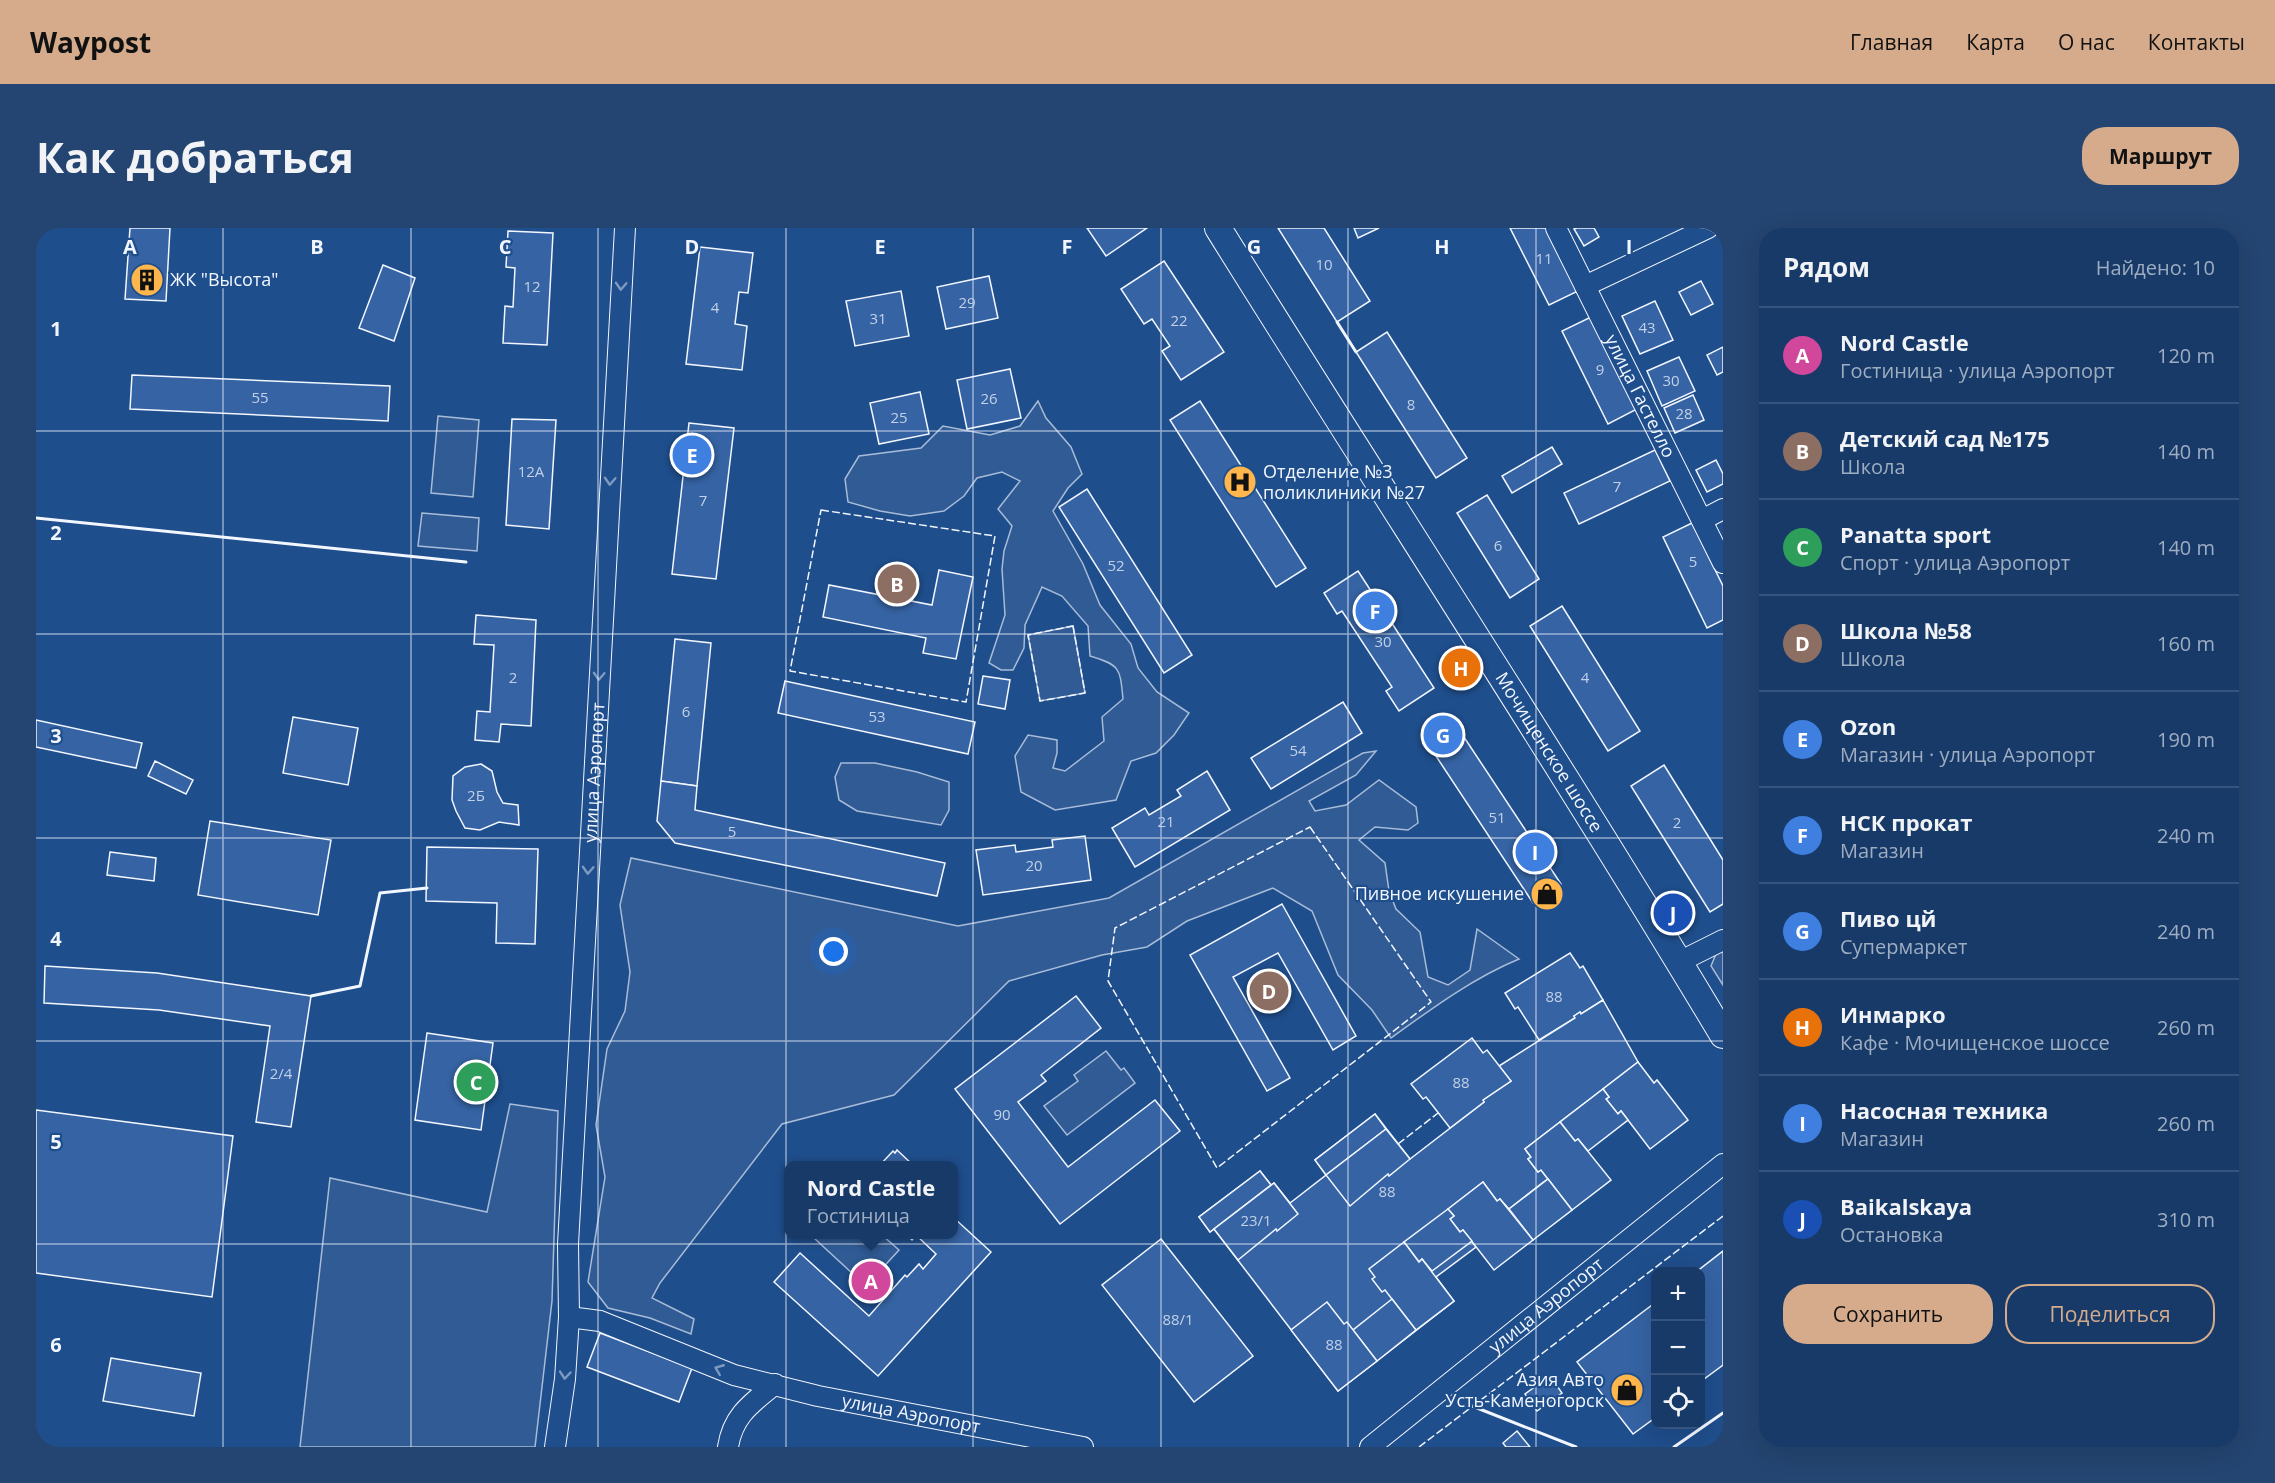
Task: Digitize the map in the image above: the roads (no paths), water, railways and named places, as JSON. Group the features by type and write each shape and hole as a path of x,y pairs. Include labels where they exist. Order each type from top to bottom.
{"main road":[{"name":"Мочищенское шоссе","path":"1218,228 1489,656 1723,1035"}],"street":[{"name":"улица Аэропорт","path":"555,1447 565,1378 569,1317 568,1244 625,228"},
{"name":"улица Гастелло","path":"1556,228 1723,563"},
{"path":"1585,286 1708,228"},
{"path":"1702,520 1723,509"},
{"path":"1679,962 1723,940"},
{"name":"улица Аэропорт","path":"1370,1447 1723,1164"},
{"name":"улица Аэропорт","path":"569,1317 600,1321 734,1375 818,1396 1083,1447"},
{"path":"728,1447 730,1435 742,1411 775,1384"}],"place":[{"name":"ЖК \"Высота\"","path":"147,280"},
{"name":"Ozon","path":"692,455"},
{"name":"Отделение №3 поликлиники №27","path":"1240,482"},
{"name":"Детский сад №175","path":"897,584"},
{"name":"НСК прокат","path":"1375,611"},
{"name":"Инмарко","path":"1461,668"},
{"name":"Пиво цй","path":"1443,735"},
{"name":"Насосная техника","path":"1535,852"},
{"name":"Пивное искушение","path":"1547,894"},
{"name":"Baikalskaya","path":"1673,913"},
{"name":"Школа №58","path":"1269,991"},
{"name":"Panatta sport","path":"476,1082"},
{"name":"Nord Castle","path":"871,1281"},
{"name":"Азия Авто Усть-Каменогорск","path":"1627,1390"}]}
